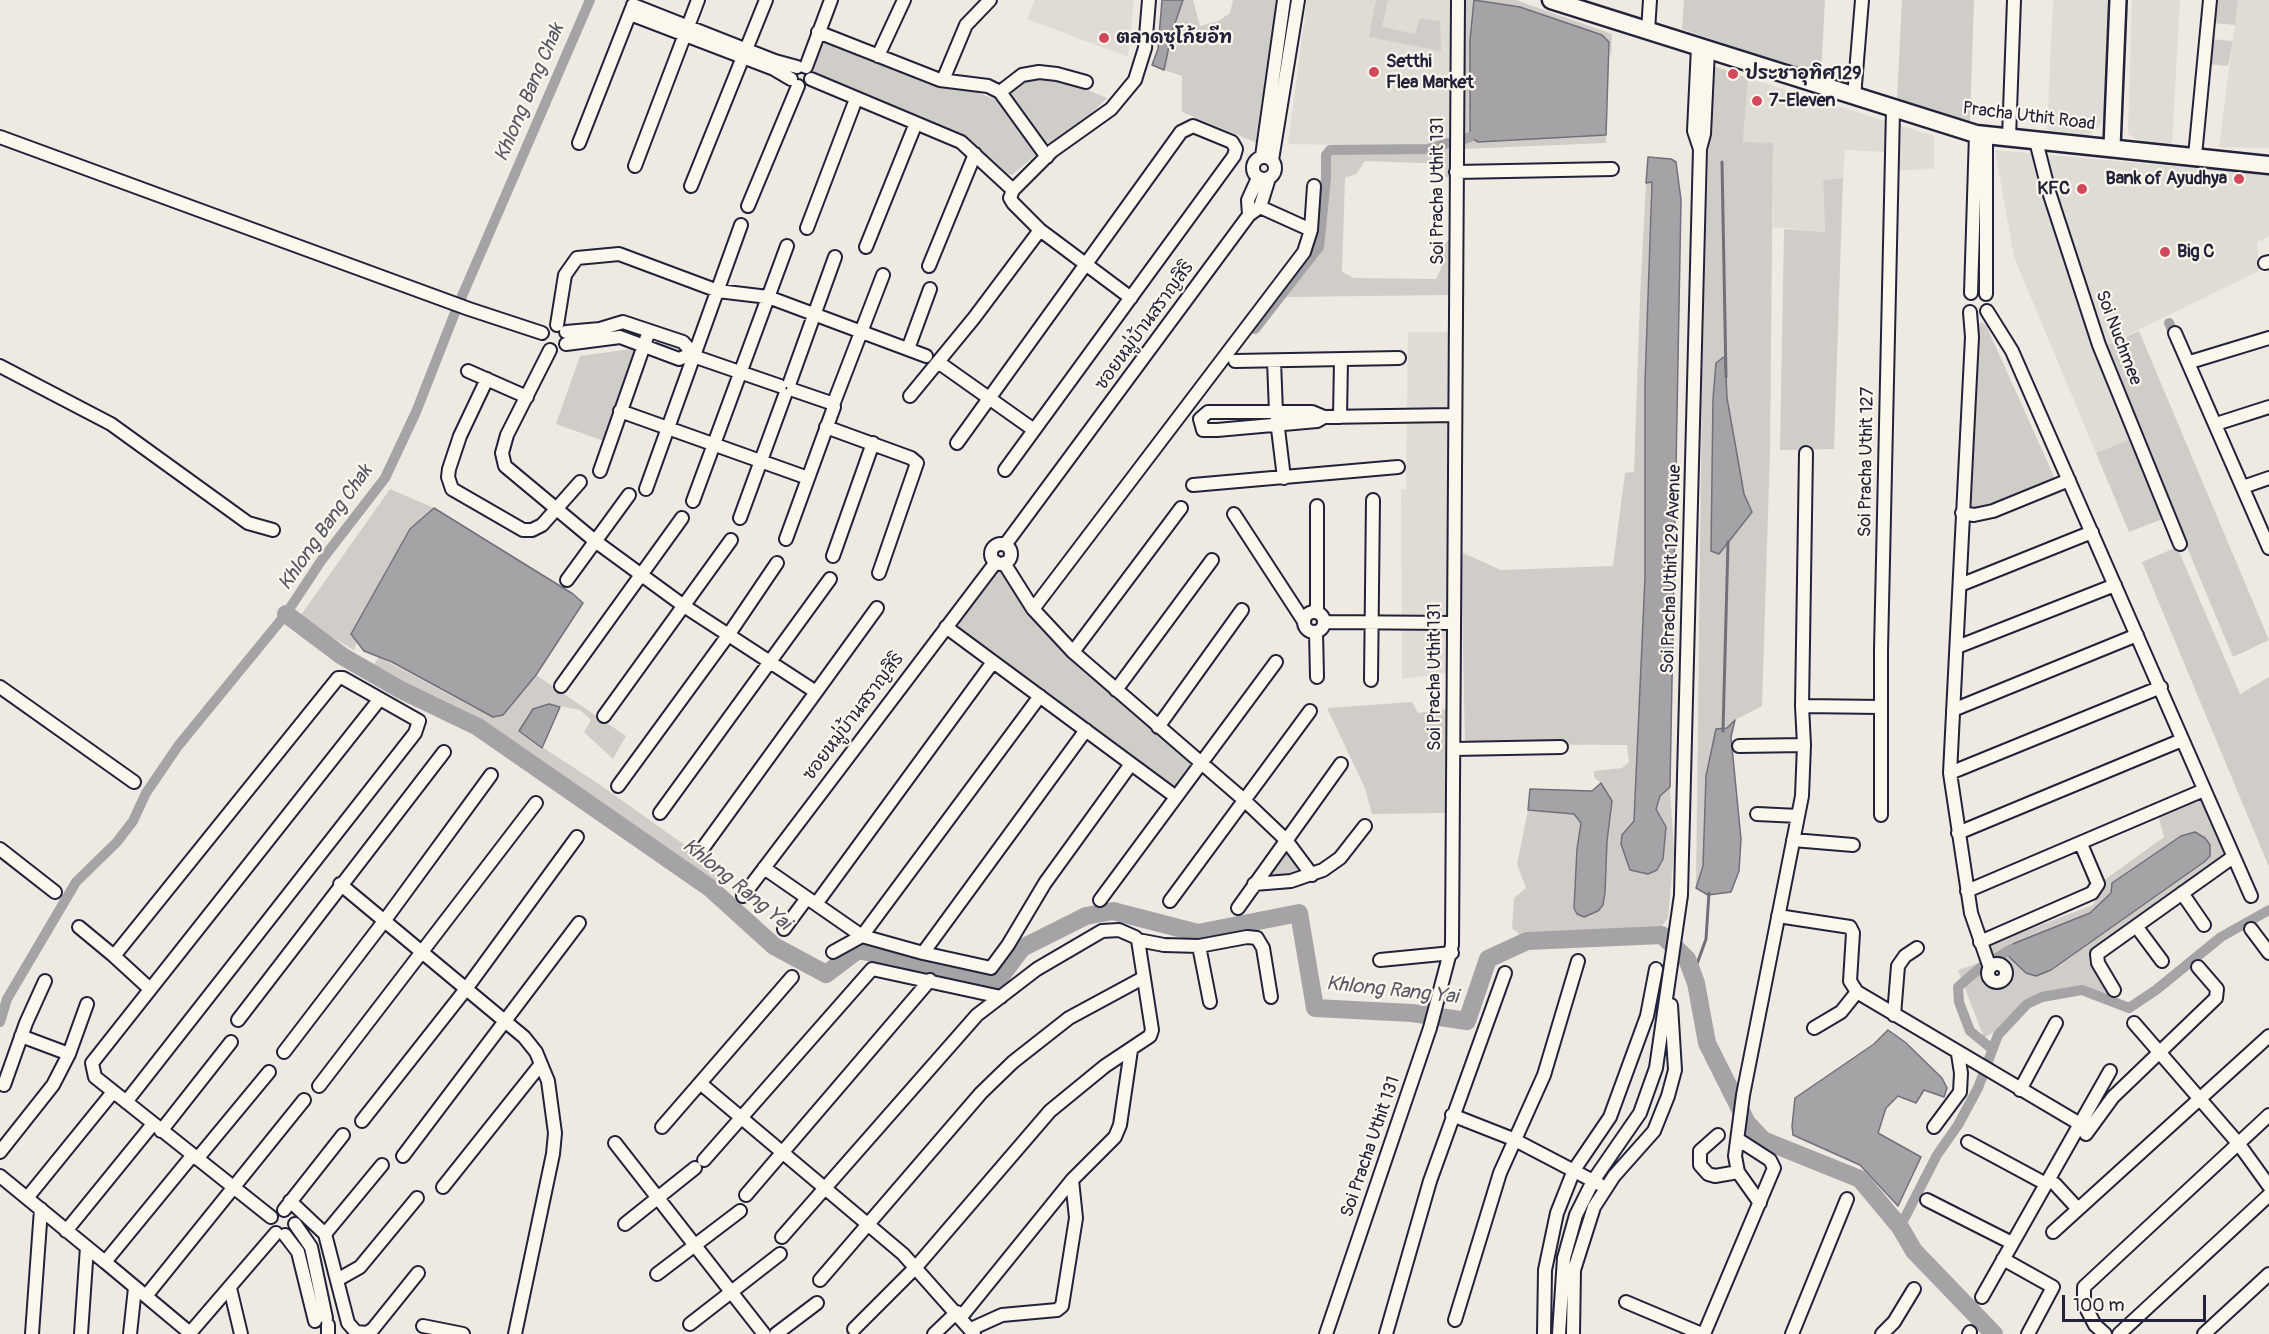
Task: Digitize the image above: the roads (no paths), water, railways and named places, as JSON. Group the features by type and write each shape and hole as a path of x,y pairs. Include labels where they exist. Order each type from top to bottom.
{"main road":[{"name":"Pracha Uthit Road","path":"1551,0 1893,110 1981,134 2269,165"}],"street":[{"path":"635,166 698,0"},
{"path":"691,186 766,0"},
{"path":"748,206 794,83 791,72 801,67 831,0"},
{"path":"878,56 904,0"},
{"path":"943,80 966,25 990,0"},
{"path":"1131,298 1040,230 1010,198 1013,190 1047,157 1111,109 1135,80 1145,48 1149,0"},
{"name":"ซอยหมู่บ้านสราญสิริ","path":"1250,215 1248,200 1264,178 1275,170 1267,158 1284,0"},
{"name":"ซอยหมู่บ้านสราญสิริ","path":"1267,158 1298,0"},
{"name":"Soi Pracha Uthit 131","path":"1326,1334 1430,1028 1452,953 1458,0"},
{"path":"1648,31 1650,0"},
{"path":"1854,97 1862,0"},
{"path":"2009,138 2014,0"},
{"path":"2112,147 2118,0"},
{"path":"2195,156 2210,0"},
{"path":"579,143 633,6 685,30 744,53 794,83 807,84 811,79 810,72 801,67 744,53"},
{"path":"818,32 943,80 988,87 1000,92 1047,157"},
{"name":"Soi Pracha Uthit 129 Avenue","path":"1559,1334 1564,1258 1576,1215 1593,1181 1639,1115 1656,1068 1669,992 1681,895 1700,149 1694,131 1703,48"},
{"path":"1000,92 1022,75 1039,72 1058,74 1086,82"},
{"path":"811,79 961,142 1013,190"},
{"path":"807,228 856,99"},
{"name":"Soi Pracha Uthit 127","path":"1881,815 1881,707 1893,110"},
{"path":"866,248 916,123"},
{"path":"957,443 1181,132 1193,126 1232,142 1236,149 1234,156 1005,470"},
{"path":"1981,134 1971,293 1966,302 1970,312 1972,337 1950,773 1967,891 1980,942 1990,968"},
{"path":"1970,312 1976,315 1987,311 1990,304 1986,294 1981,134"},
{"path":"0,137 469,309 542,333"},
{"name":"Soi Nuchmee","path":"2036,141 2049,192 2099,345 2180,544"},
{"path":"928,266 975,154"},
{"name":"ซอยหมู่บ้านสราญสิริ","path":"1264,178 1253,172 1253,165 1267,158"},
{"path":"1456,172 1612,169"},
{"name":"ซอยหมู่บ้านสราญสิริ","path":"743,896 946,627 1000,563 992,556 992,549 998,544 1005,545 1250,215 1260,207 1264,178"},
{"path":"1033,609 1304,252 1311,230 1314,186"},
{"path":"1260,207 1311,230"},
{"path":"646,489 741,225"},
{"path":"910,396 1040,230"},
{"path":"693,501 787,246"},
{"path":"833,405 693,355 679,359 620,337 563,334 548,326 542,333 543,345 550,350 559,350 563,334 565,274 577,258 619,254 718,291 768,297 926,356"},
{"path":"740,518 835,257"},
{"path":"786,538 833,405 883,276"},
{"path":"908,349 930,289"},
{"path":"1971,293 1979,291 1986,294"},
{"path":"1987,311 2012,351 2251,896"},
{"path":"563,334 600,329 623,322 687,345 693,355"},
{"path":"600,471 649,331"},
{"path":"2175,333 2190,362 2269,547"},
{"path":"2190,362 2269,338"},
{"path":"550,350 507,435 503,460 505,466 595,541 684,606 816,692"},
{"path":"1235,361 1399,358"},
{"path":"1340,417 1341,360"},
{"path":"1274,361 1277,418 1284,478"},
{"path":"938,362 1034,430"},
{"path":"0,366 111,424 248,523 273,530"},
{"path":"468,370 527,397"},
{"path":"487,379 460,436 449,469 448,477 452,489 523,530 532,530 542,525 579,482"},
{"path":"2216,424 2269,407"},
{"path":"620,411 808,478"},
{"path":"1277,418 1208,412 1200,420 1205,430 1277,418 1312,412 1324,417 1454,415"},
{"path":"826,427 911,458 917,467 879,573"},
{"path":"833,556 873,443"},
{"path":"1760,1203 1738,1172 1735,1156 1743,1095 1803,782 1806,453"},
{"path":"1193,485 1398,467"},
{"path":"2243,487 2269,478"},
{"path":"1962,513 1974,515 1993,511 2069,480"},
{"path":"567,580 629,495"},
{"path":"1371,680 1372,500"},
{"path":"1317,506 1319,622 1317,677"},
{"path":"1072,652 1181,508"},
{"path":"1234,514 1304,620 1307,614 1319,622 1453,623"},
{"path":"561,686 640,573 682,518"},
{"path":"1960,585 2092,532"},
{"path":"604,716 731,540"},
{"path":"1116,690 1212,560"},
{"path":"618,786 729,634 777,562"},
{"path":"1000,563 1033,609 1072,652 1243,799 1286,840 1312,875"},
{"path":"660,813 830,579"},
{"path":"1957,647 2115,585"},
{"path":"703,848 877,608"},
{"path":"1158,727 1242,610"},
{"path":"946,627 1176,797"},
{"path":"1953,710 2137,635"},
{"path":"784,929 812,901 993,662"},
{"path":"1100,900 1276,662"},
{"path":"114,956 338,678 343,678 420,721 418,728 126,1102"},
{"path":"0,687 134,782"},
{"path":"1950,773 2161,687"},
{"path":"833,952 862,936 1040,696"},
{"path":"271,1217 95,1077 92,1063 380,700"},
{"path":"1802,706 1881,707"},
{"path":"1170,901 1310,711"},
{"path":"923,953 1086,730"},
{"path":"1958,833 2182,740"},
{"path":"1739,746 1804,745"},
{"path":"1454,749 1561,747"},
{"path":"238,1020 340,884 444,752"},
{"path":"764,868 862,936 981,967 993,966 1045,883 1131,764"},
{"path":"1238,908 1341,764"},
{"path":"284,1052 492,775"},
{"path":"1967,891 2204,790"},
{"path":"319,1086 424,953 536,803"},
{"path":"1757,814 1798,816"},
{"path":"1254,884 1291,881 1323,870 1340,858 1365,826"},
{"path":"362,1121 466,988 577,837"},
{"path":"1793,840 1853,845"},
{"path":"1980,942 2085,897 2096,889 2098,884 2081,844"},
{"path":"0,849 56,892"},
{"path":"2114,990 2096,958 2097,954 2233,857"},
{"path":"340,884 505,1022 536,1052 548,1081 555,1133 554,1154 515,1334"},
{"path":"2182,893 2204,925"},
{"path":"1778,916 1850,927 1853,933 1850,981 1857,992 2083,1129"},
{"path":"403,1156 579,923"},
{"path":"2136,926 2162,961"},
{"path":"80,927 150,989"},
{"path":"2251,929 2269,953"},
{"path":"782,1237 957,1035 1001,997 1037,969 1102,931 1119,930 1133,934 1138,940 1152,1033 1076,1088 1050,1111 916,1267 854,1329"},
{"path":"1138,940 1164,945 1199,946 1247,937 1257,938 1263,948 1271,997"},
{"path":"1199,946 1210,1002"},
{"path":"1894,1015 1898,966 1917,948"},
{"path":"1380,960 1452,953"},
{"path":"1455,1320 1481,1230 1514,1139 1544,1075 1578,961"},
{"path":"2083,1129 2216,998 2217,989 2198,967"},
{"path":"625,1224 659,1199 699,1164 868,972 874,969 1001,997"},
{"path":"1544,1334 1544,1289 1557,1213 1574,1170 1610,1117 1647,1016 1656,969"},
{"path":"1386,1334 1430,1181 1505,973"},
{"path":"662,1127 792,977"},
{"path":"820,1280 974,1101 1012,1062 1069,1018 1143,978"},
{"path":"746,1195 930,980"},
{"path":"4,1085 21,1036 45,981"},
{"name":"Soi Pracha Uthit 129 Avenue","path":"1573,1334 1574,1270 1577,1254 1594,1207 1605,1188 1658,1124 1675,1070 1669,992"},
{"path":"1814,1028 1841,1012 1857,992"},
{"path":"0,1152 54,1085 69,1054 87,1004"},
{"path":"2020,1090 2056,1023"},
{"path":"2134,1023 2238,1143 2269,1186"},
{"path":"21,1036 69,1054"},
{"path":"2053,1232 2269,1036"},
{"path":"66,1230 231,1042"},
{"path":"934,1334 959,1315 1072,1180 1118,1131 1131,1050"},
{"path":"1934,1127 1960,1092 1963,1057"},
{"path":"443,1187 541,1064"},
{"path":"1982,1297 2002,1259 2051,1184 2083,1129 2110,1071"},
{"path":"105,1262 269,1072"},
{"path":"700,1083 916,1267 972,1331 1002,1315 1058,1311 1062,1306 1076,1218 1072,1180"},
{"path":"27,1198 113,1092"},
{"path":"146,1296 304,1100"},
{"path":"1452,1115 1514,1139 1605,1188"},
{"path":"1639,1115 1658,1124"},
{"path":"2105,1334 2095,1325 2086,1309 2082,1295 2084,1287 2269,1115"},
{"path":"310,1271 298,1252 270,1225 271,1217 287,1205 343,1135"},
{"path":"1718,1135 1700,1151 1700,1165 1708,1174 1715,1176 1738,1172"},
{"path":"1626,1302 1703,1334 1772,1175 1774,1164 1739,1135"},
{"path":"1968,1142 2051,1184 2078,1209"},
{"path":"615,1143 764,1334"},
{"path":"325,1234 382,1165"},
{"path":"0,1176 87,1246 190,1334 280,1234 291,1231 295,1224"},
{"path":"2119,1334 2269,1195"},
{"path":"337,1280 360,1267 417,1198"},
{"path":"1792,1334 1847,1199"},
{"path":"1927,1200 2012,1243"},
{"path":"287,1205 295,1224 311,1247 310,1271 322,1327"},
{"path":"287,1205 325,1234 348,1323 351,1328 361,1334 373,1329 418,1273"},
{"path":"32,1334 41,1209"},
{"path":"657,1274 740,1211"},
{"path":"81,1334 87,1246"},
{"path":"690,1324 780,1254"},
{"path":"2002,1259 2053,1287 2028,1334"},
{"path":"2204,1334 2269,1274"},
{"path":"130,1334 135,1288"},
{"path":"230,1288 241,1334"},
{"path":"1882,1334 1894,1322 1914,1289"},
{"path":"776,1334 817,1303"},
{"path":"423,1326 463,1334"}],"waterway":[{"name":"Khlong Bang Chak","path":"0,1022 7,999 76,882 117,842 133,821 146,793 178,746 286,614 321,561 385,478 416,412 456,310 590,0"},
{"path":"1464,139 1470,137"},
{"path":"1255,329 1319,247 1326,155 1330,150 1428,149 1448,143"},
{"path":"1722,162 1726,377"},
{"path":"2169,323 2177,341"},
{"path":"1723,731 1728,542"},
{"name":"Khlong Rang Yai","path":"286,614 342,656 401,690 478,727 710,888 774,946 826,974 858,950 998,980 1022,948 1086,916 1113,911 1198,933 1299,913 1315,1008 1412,1013 1467,1021 1488,959 1527,941 1662,935 1687,959 1696,983 1707,1043 1747,1123 1763,1140 1860,1179 1900,1227 1914,1251 1994,1334"},
{"path":"1693,975 1706,939 1709,893"},
{"path":"1900,1227 1937,1155 1958,1125 1978,1088 1998,1035 2027,1004 2042,997 2082,990 2129,1008 2156,990 2221,937 2269,910"},
{"path":"1995,959 2011,949"},
{"path":"1981,967 1958,987 1959,1002 1970,1031 1992,1049"}],"place":[{"name":"ตลาดซุโก้ยอีท","path":"1104,38"},
{"name":"Setthi Flea Market","path":"1374,72"},
{"name":"ประชาอุทิศ129","path":"1733,74"},
{"name":"7-Eleven","path":"1757,101"},
{"name":"Bank of Ayudhya","path":"2239,179"},
{"name":"KFC","path":"2082,189"},
{"name":"Big C","path":"2165,252"}]}
